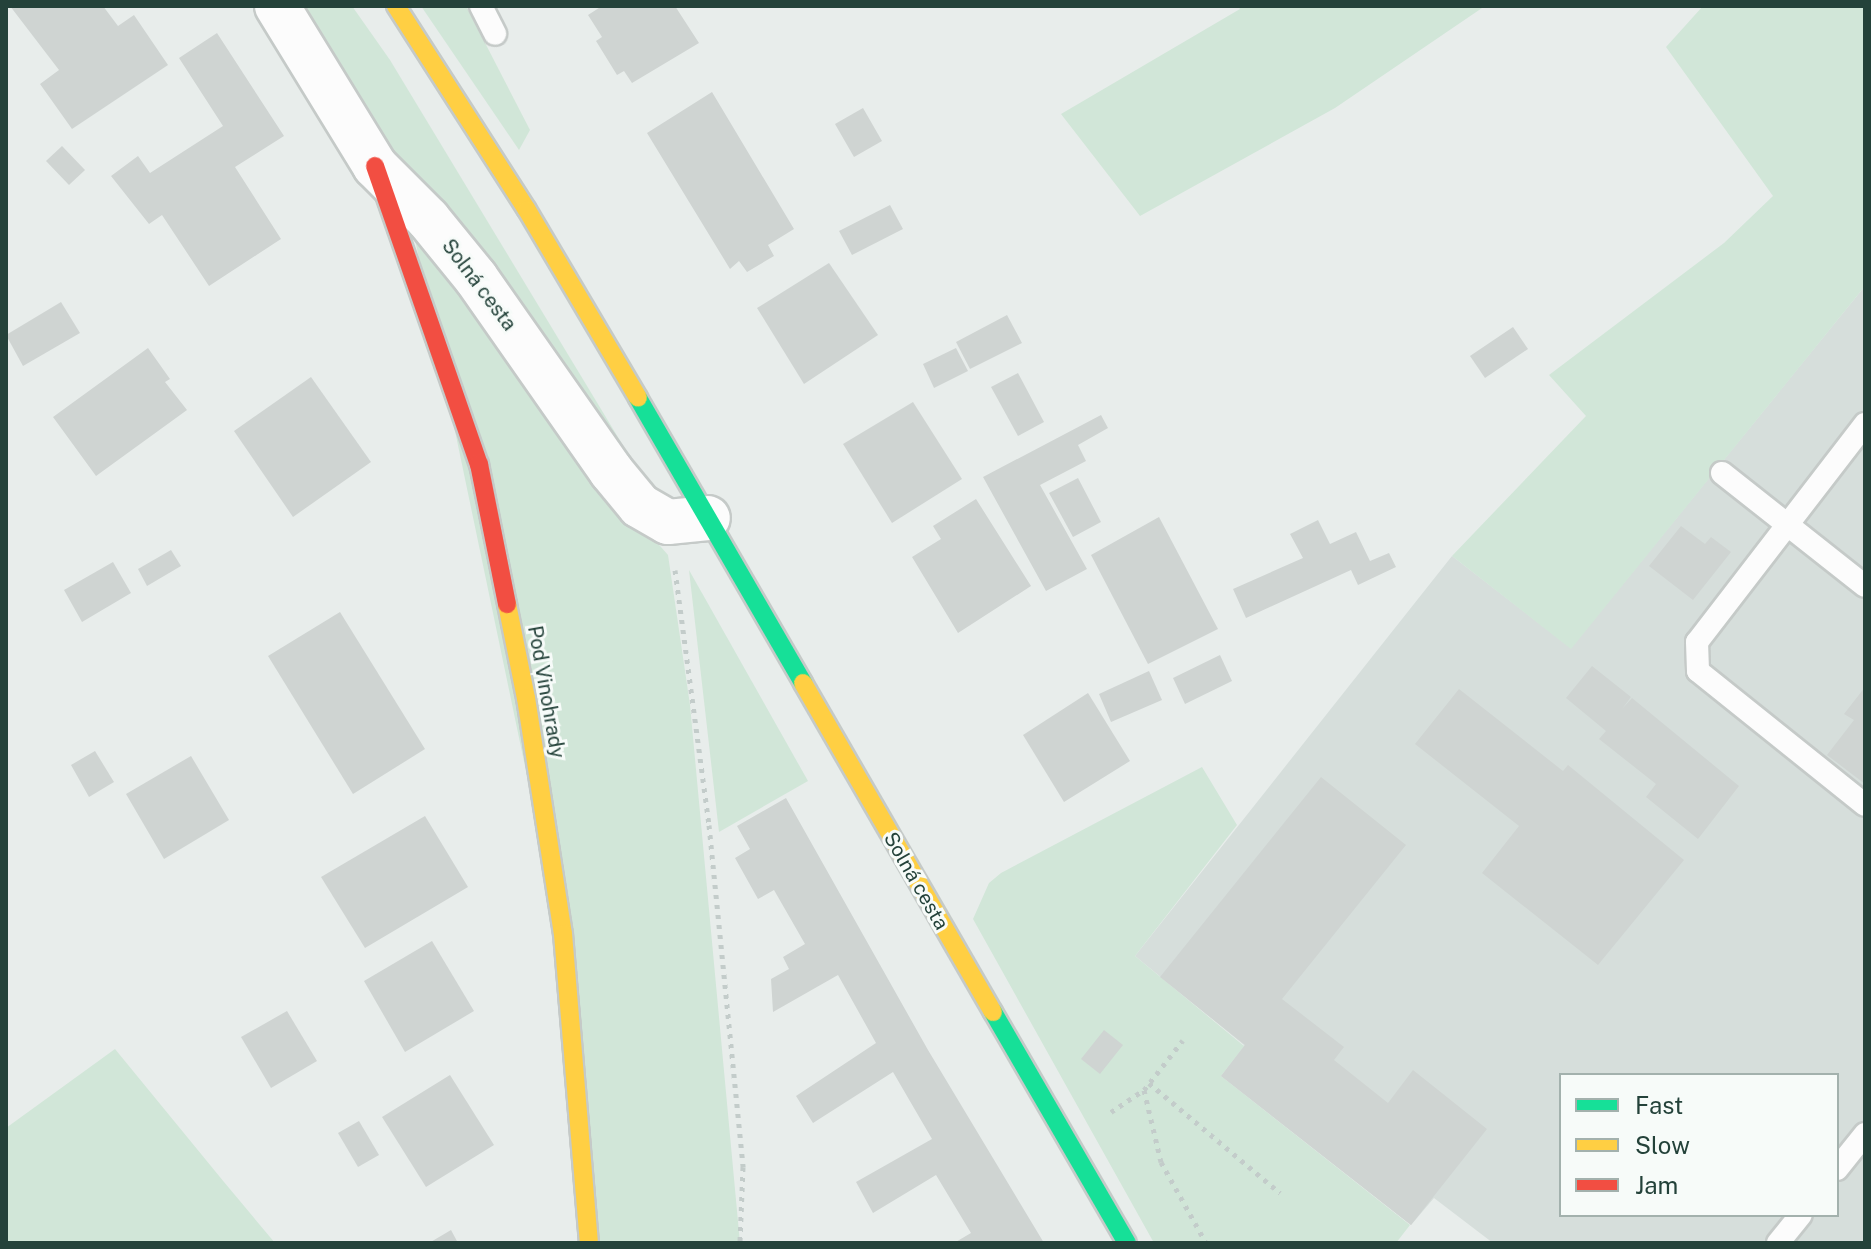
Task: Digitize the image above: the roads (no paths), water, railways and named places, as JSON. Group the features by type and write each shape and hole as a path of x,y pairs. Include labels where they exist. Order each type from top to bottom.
{"street":[{"name":"Solná cesta","path":"277,6 375,166 428,219 476,278 630,495 640,506 688,520"},
{"name":"Solná cesta","path":"396,6 527,210 688,520 1127,1243"},
{"name":"Pod Vinohrady","path":"375,166 479,464 526,698 563,934 589,1243"}],"lane":[{"path":"481,6 495,34"},
{"path":"1865,424 1697,642 1698,671 1865,805"},
{"path":"1722,473 1865,586"},
{"path":"1839,1166 1865,1134"},
{"path":"1778,1243 1799,1217"}]}
